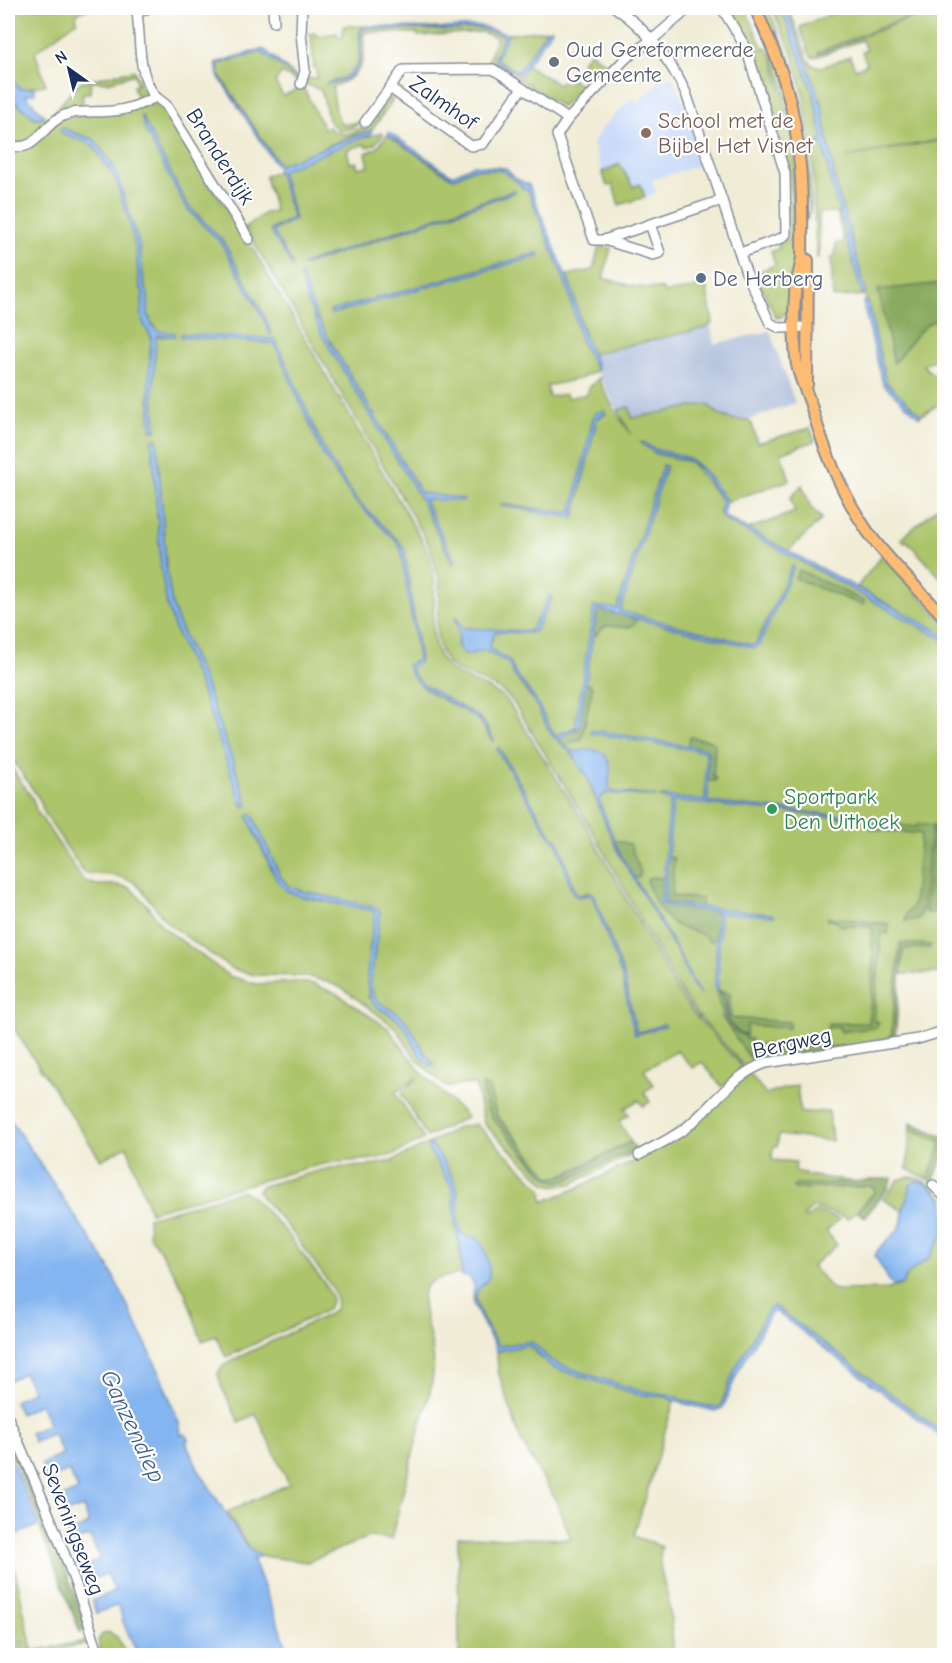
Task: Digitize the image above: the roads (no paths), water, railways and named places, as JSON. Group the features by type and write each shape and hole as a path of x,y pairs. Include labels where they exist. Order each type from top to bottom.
{"main road":[{"path":"754,8 776,56 794,120 800,156 803,231 796,293 801,328 796,358 798,373 807,391 826,454 850,504 877,543 945,617"}],"street":[{"name":"Branderdijk","path":"148,8 137,13 139,56 150,89 166,105 249,238"},
{"path":"273,8 274,22"},
{"path":"301,84 305,71 301,33 303,8"},
{"path":"616,8 634,20 653,39 673,67 686,93 746,272 770,323 774,327 801,328"},
{"path":"650,224 660,253 653,255 604,240 594,240 557,135 568,119 626,58 653,39 689,8"},
{"path":"722,8 746,48 785,173 786,234 782,238 740,253"},
{"name":"Zalmhof","path":"365,122 403,70 493,69 522,88 483,144 477,147 471,146 390,88"},
{"path":"522,88 568,119"},
{"path":"8,145 16,147 30,144 54,121 67,114 123,110 156,97"},
{"path":"604,240 722,200"},
{"name":"Bergweg","path":"639,1155 687,1126 747,1070 774,1062 918,1039 945,1031"},
{"path":"933,1185 945,1196"},
{"name":"Seveningseweg","path":"8,1418 85,1611 99,1656"}],"water":[{"path":"781,8 786,8 821,102 836,185 866,292 864,295 832,186 823,144 814,144 823,140 814,95"},
{"path":"365,26 439,28 481,26 508,34 496,59 518,72 547,30 551,28 552,30 520,75 494,60 504,37 502,34 478,28 453,30 364,28 361,31 361,51 358,67 348,78 327,84 351,73 355,68 359,57 360,30"},
{"path":"261,49 296,77 261,52 218,64 220,77 279,165 372,130 371,134 281,171 295,219 273,231 292,266 270,231 293,218 277,167 218,76 216,63"},
{"path":"8,73 20,89 35,88 35,93 25,95 44,115 41,118 35,118 8,96"},
{"path":"141,115 187,204 223,241 272,334 221,243 185,206 145,130"},
{"path":"61,128 95,140 115,169 139,244 144,284 148,295 148,314 152,325 158,331 175,333 175,336 157,335 156,337 153,393 156,431 151,429 149,380 151,336 141,315 143,293 139,283 136,249 128,218 115,178 93,145 60,132"},
{"path":"389,132 452,175 473,165 505,168 515,178 529,185 572,290 582,330 597,371 580,339 568,289 528,190 522,188 501,170 472,169 453,178 388,135"},
{"path":"515,190 515,192 302,266 303,264"},
{"path":"539,253 539,256 331,314 330,311"},
{"path":"299,274 301,274 315,313 328,338 421,493 464,499 463,501 424,499 454,559 454,564 418,494 323,337 308,303"},
{"path":"865,301 868,303 886,382 920,414 919,417 883,384 863,303"},
{"path":"181,334 274,339 276,341 326,454 356,499 399,541 404,549 420,660 418,664 410,667 413,674 424,685 479,717 494,741 478,719 423,687 411,675 407,665 418,660 401,550 397,542 354,500 323,455 275,345 181,337"},
{"path":"605,411 605,415 597,419 573,518 500,505 571,513 594,415"},
{"path":"157,439 166,567 172,604 206,686 248,805 245,807 240,800 201,688 167,605 161,568 152,440"},
{"path":"641,443 660,451 693,461 709,476 726,500 723,514 727,518 934,629 944,636 944,640 725,520 720,514 722,500 697,467 686,460 654,451"},
{"path":"663,465 666,466 620,611 753,645 757,643 792,566 794,567 759,646 755,648 597,609 579,727 558,739 574,752 593,750 603,753 609,762 609,789 615,792 655,796 606,793 599,799 618,850 678,951 700,995 617,851 587,777 573,755 551,734 533,700 513,674 509,663 484,650 467,655 460,650 458,645 459,632 456,616 463,628 530,631 550,596 552,598 535,631 528,633 495,632 489,647 510,661 515,673 535,699 555,736 575,728 594,606 617,609"},
{"path":"592,730 705,749 708,753 708,802 845,816 845,818 673,801 664,903 774,916 720,913 718,991 715,991 717,912 662,905 661,902 670,800 660,797 705,801 706,752 590,733"},
{"path":"499,748 552,836 558,839 575,892 579,895 592,893 594,895 623,973 637,1033 664,1024 665,1026 635,1035 621,974 592,896 577,897 573,894 556,840 551,838 497,750"},
{"path":"252,814 280,876 288,886 378,908 380,912 371,982 374,997 404,1019 434,1064 432,1066 419,1053 400,1021 376,1006 369,995 367,972 375,911 300,896 285,890 276,878 248,817"},
{"name":"Ganzendiep","path":"8,1116 108,1265 158,1369 180,1426 181,1435 186,1434 188,1440 186,1442 197,1467 244,1543 249,1549 262,1556 253,1558 290,1655 138,1655 123,1622 119,1605 96,1613 92,1601 115,1591 107,1574 86,1581 81,1567 100,1559 90,1536 71,1543 67,1534 89,1524 83,1507 60,1515 56,1500 78,1490 69,1471 47,1480 41,1464 63,1455 53,1433 34,1442 30,1433 49,1424 40,1404 20,1414 14,1401 33,1391 24,1373 8,1381 8,1363 15,1359 8,1345"},
{"path":"430,1143 456,1185 458,1219 462,1233 479,1239 486,1253 489,1275 475,1298 497,1345 531,1341 550,1360 560,1365 636,1390 672,1395 681,1400 717,1408 721,1405 735,1369 769,1309 774,1306 944,1434 944,1439 775,1311 771,1313 737,1374 723,1408 715,1411 677,1402 667,1397 637,1394 555,1368 530,1345 497,1351 473,1304 474,1285 469,1276 462,1276 453,1189 430,1152 428,1147"},
{"path":"916,1181 928,1185 944,1201 944,1234 928,1259 910,1271 902,1284 896,1286 890,1282 875,1256 900,1227 910,1185"},
{"path":"8,1453 39,1525 8,1538"}],"place":[{"name":"Oud Gereformeerde Gemeente","path":"554,62"},
{"name":"School met de Bijbel Het Visnet","path":"646,133"},
{"name":"De Herberg","path":"701,278"},
{"name":"Sportpark Den Uithoek","path":"772,809"}]}
